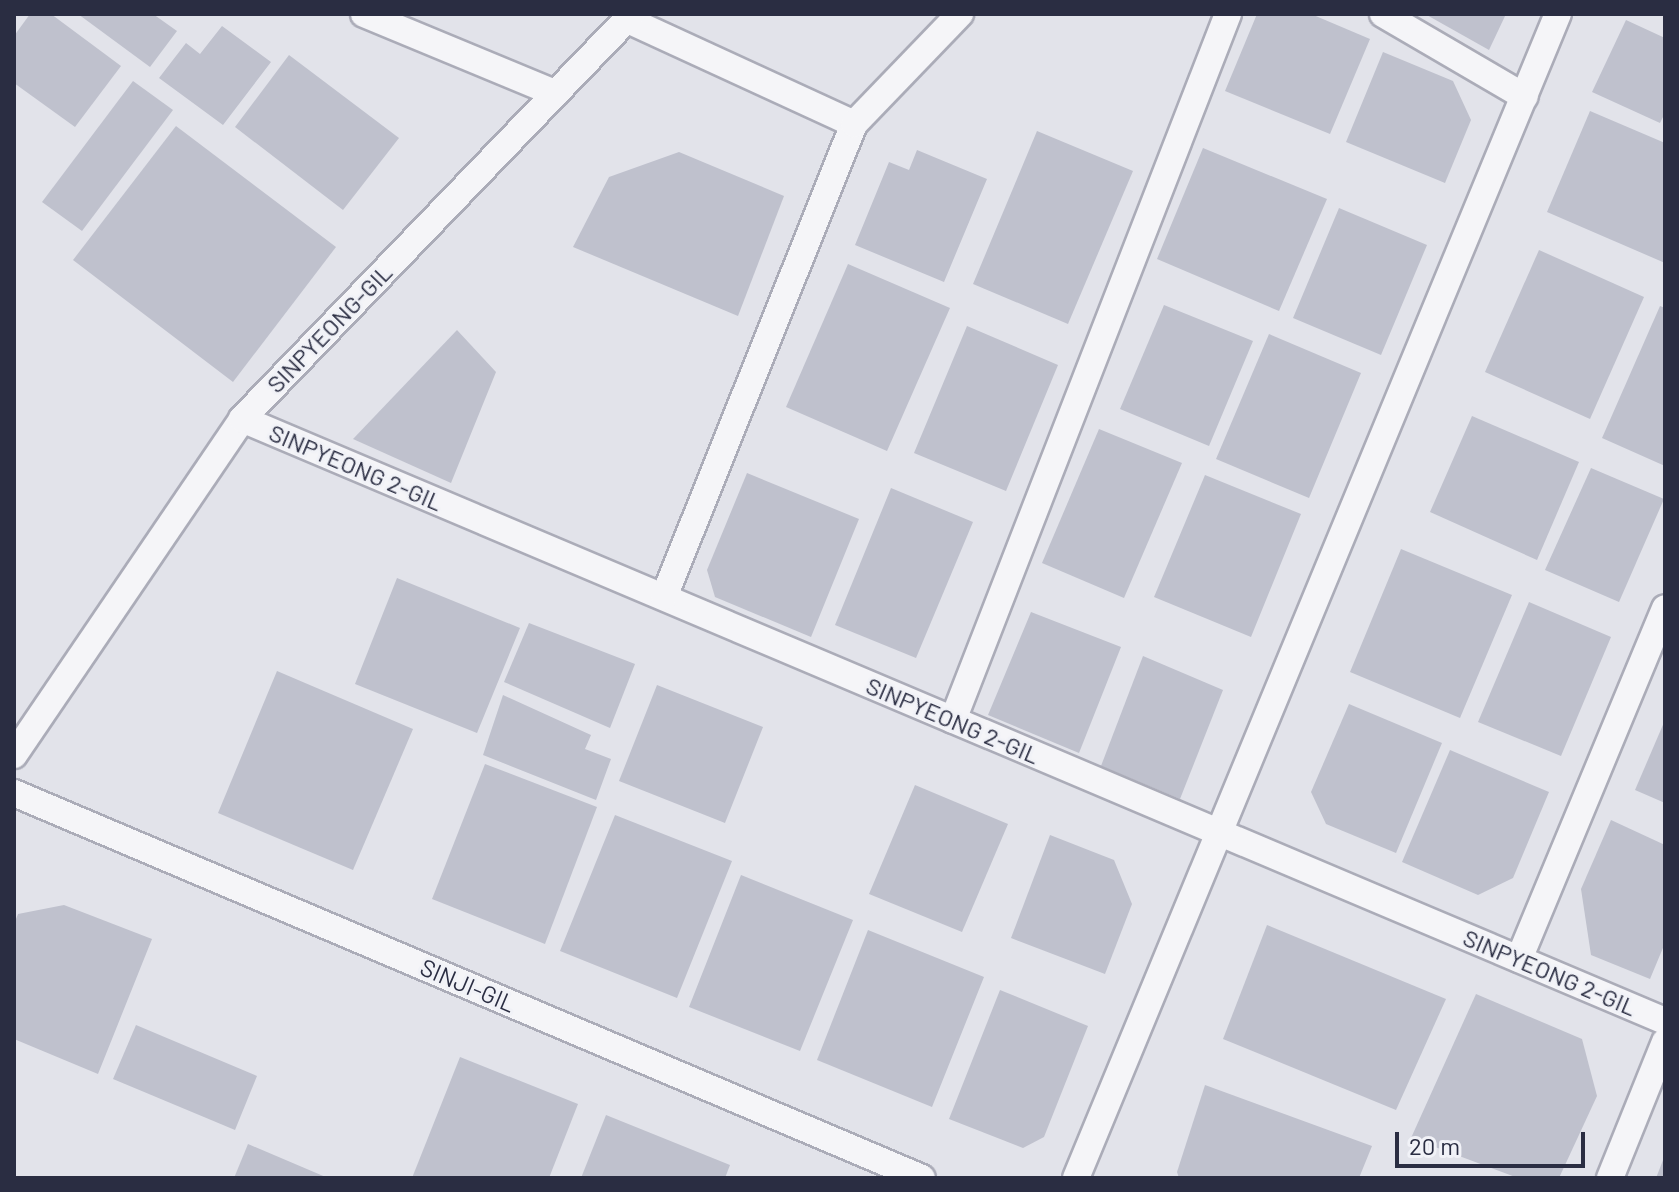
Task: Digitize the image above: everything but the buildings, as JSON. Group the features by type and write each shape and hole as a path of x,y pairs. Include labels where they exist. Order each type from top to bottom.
{"lane":[{"path":"364,14 555,93"},
{"path":"664,597 854,124 960,14"},
{"path":"953,720 1228,14"},
{"path":"1383,14 1525,97"},
{"path":"1076,1178 1558,14"},
{"path":"629,17 854,124"},
{"name":"SINPYEONG-GIL","path":"14,755 242,419 629,17"},
{"name":"SINPYEONG 2-GIL","path":"242,419 1665,1021"},
{"path":"1519,959 1665,608"},
{"name":"SINJI-GIL","path":"14,793 922,1178"},
{"path":"1610,1178 1665,1042"}]}
